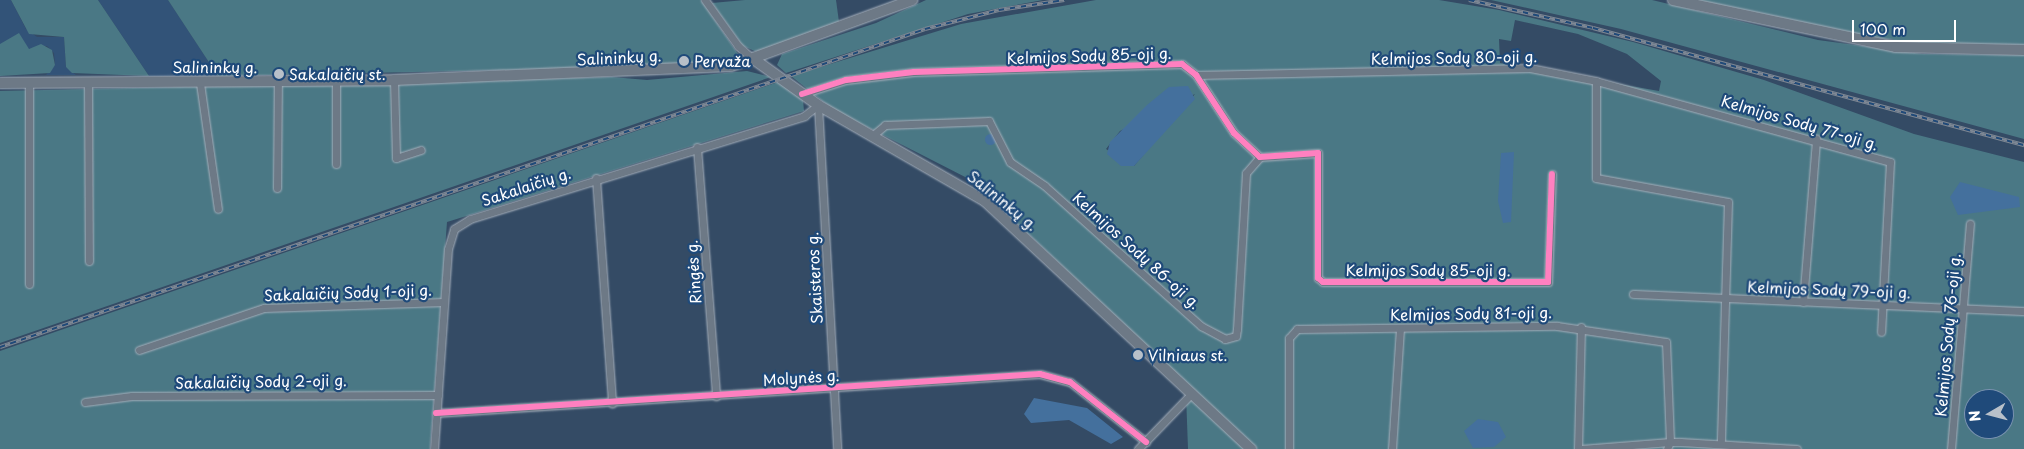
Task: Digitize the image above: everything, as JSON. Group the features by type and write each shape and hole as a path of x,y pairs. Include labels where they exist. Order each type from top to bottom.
{"main road":[{"path":"755,60 912,0"},
{"path":"1673,0 1896,47 2024,50"},
{"name":"Salininkų g.","path":"0,83 200,83 394,80 702,68 755,60 818,105 985,201 1251,449"}],"street":[{"path":"705,0 738,46 755,60"},
{"name":"Kelmijos Sodų 85-oji g.","path":"802,94 846,80 914,72 1177,63 1196,75 1234,133 1260,157 1318,153 1318,278 1323,282 1548,282 1552,174"},
{"name":"Kelmijos Sodų 80-oji g.","path":"1196,75 1530,68 1596,80"},
{"path":"394,80 396,158 421,150"},
{"path":"1596,80 1596,178 1728,202 1721,443"},
{"name":"Kelmijos Sodų 77-oji g.","path":"1596,80 1816,139 1891,164 1881,332"},
{"path":"336,81 336,164"},
{"path":"277,188 278,82"},
{"path":"88,83 89,261"},
{"path":"200,83 218,210"},
{"path":"29,84 29,284"},
{"name":"Sakalaičių g.","path":"434,449 449,242 462,223 596,178 804,116 818,105"},
{"name":"Skaisteros g.","path":"818,105 837,449"},
{"name":"Kelmijos Sodų 86-oji g.","path":"872,136 885,125 989,122 1010,162 1045,186 1201,326 1225,338 1233,338 1238,329 1246,173 1260,157"},
{"path":"1803,302 1816,139"},
{"name":"Ringės g.","path":"698,147 716,396"},
{"path":"596,178 612,403"},
{"name":"Kelmijos Sodų 76-oji g.","path":"1951,449 1970,224"},
{"name":"Kelmijos Sodų 79-oji g.","path":"1633,294 2024,311"},
{"name":"Sakalaičių Sodų 1-oji g.","path":"139,350 264,308 444,302"},
{"path":"1581,327 1579,449 1721,443 1797,449"},
{"name":"Kelmijos Sodų 81-oji g.","path":"1289,449 1290,334 1303,328 1581,327 1666,342 1669,445"},
{"path":"1392,449 1400,329"},
{"name":"Molynės g.","path":"436,413 716,396 1022,373 1056,376 1070,382 1146,442"},
{"path":"1138,449 1192,393"},
{"name":"Sakalaičių Sodų 2-oji g.","path":"85,402 132,396 438,395"}],"shaded area":[{"path":"0,0 11,0 26,29 37,37 64,37 66,67 76,75 46,75 55,65 54,53 47,46 29,49 0,44"},
{"path":"98,0 168,0 218,76 149,76"},
{"path":"1188,86 1195,99 1134,166 1121,166 1107,154 1110,142 1147,105 1169,87"},
{"path":"988,134 992,134 995,139 994,143 988,144 985,141 985,137"},
{"path":"1514,152 1511,222 1503,223 1498,201 1501,153"},
{"path":"1960,182 2019,197 2020,207 1958,215 1950,197"},
{"path":"1034,398 1087,408 1123,437 1111,444 1069,420 1031,423 1024,414"},
{"path":"1478,419 1498,422 1506,437 1494,447 1473,448 1464,431"}],"green space":[{"path":"11,0 98,0 149,76 72,73 66,67 64,37 29,34"},
{"path":"168,0 701,0 738,54 730,60 653,67 218,76"},
{"path":"745,0 836,0 839,22 757,52 743,46 712,3"},
{"path":"926,0 1043,0 968,14 786,73 777,65 782,54 876,23"},
{"path":"1096,0 1439,0 1499,10 1633,42 1764,80 1914,134 2024,162 2024,449 1257,449 971,180 834,110 791,76 961,24","holes":["1515,20 1578,34 1627,54 1661,81 1659,91 1500,63 1499,39 1511,41","1195,94 1134,166 1106,149 1120,131"]},
{"path":"1491,0 1652,0 1818,40 1922,54 2024,55 2024,139 1621,29"},
{"path":"1691,0 2024,0 2024,46 1926,44 1865,36"},
{"path":"19,33 29,49 41,44 52,50 55,65 50,73 0,76 0,44"},
{"path":"747,71 771,77 0,343 0,91 612,77 647,80"},
{"path":"778,82 803,100 804,111 447,222 430,449 0,449 0,351"},
{"path":"1186,394 1244,449 1188,449"}],"railway":[{"path":"0,347 925,29 999,10 1064,0"},
{"path":"1469,0 1593,28 2024,145"}],"cycle path":[{"path":"802,94 846,80 914,72 1182,64 1196,75 1234,133 1260,157 1318,153 1318,278 1323,282 1548,282 1552,174"},
{"path":"436,413 1040,374 1070,382 1146,442"}],"place":[{"name":"Pervaža","path":"684,61"},
{"name":"Sakalaičių st.","path":"279,74"},
{"name":"Vilniaus st.","path":"1138,355"}]}
